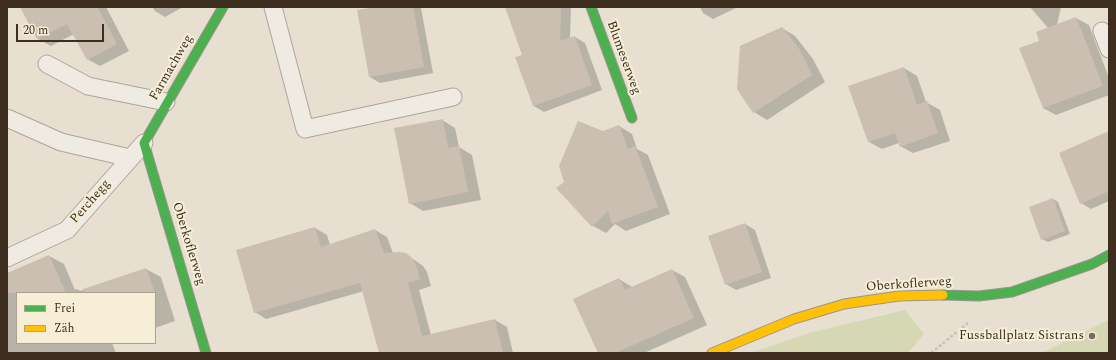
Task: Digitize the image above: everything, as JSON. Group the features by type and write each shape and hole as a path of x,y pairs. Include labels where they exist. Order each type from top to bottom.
{"street":[{"name":"Farmachweg","path":"144,143 166,102 223,7"},
{"name":"Blumeserweg","path":"591,7 632,118"},
{"name":"Oberkoflerweg","path":"144,143 206,353"},
{"name":"Oberkoflerweg","path":"712,353 794,319 844,304 898,296 979,296 1000,294 1024,289 1092,264 1109,255"}],"lane":[{"path":"272,7 305,129 453,98"},
{"path":"1102,31 1109,50"},
{"path":"47,64 88,86 166,102"},
{"path":"7,118 61,142 130,158"},
{"name":"Perchegg","path":"7,258 67,230 144,143"}],"path":[{"path":"931,353 971,321 979,296"}],"green space":[{"path":"905,310 924,334 908,353 751,353 809,333"},
{"name":"Fussballplatz Sistrans","path":"1109,320 1109,353 1041,353"}],"building":[{"path":"20,7 99,7 98,8 117,44 87,60 67,24 37,39"},
{"path":"376,7 413,7 424,67 369,77 357,10"},
{"path":"505,7 561,7 560,41 575,36 592,85 533,106 515,57 522,55"},
{"path":"1076,17 1103,86 1043,108 1019,48 1039,41 1036,32"},
{"path":"782,27 800,50 812,75 753,113 737,89 740,46"},
{"path":"904,67 917,105 927,101 938,133 900,147 895,133 868,142 848,86"},
{"path":"443,119 448,148 459,146 468,192 409,204 394,128"},
{"path":"578,121 603,131 619,125 628,149 635,146 658,207 612,224 608,211 592,227 556,188 564,182 559,166"},
{"path":"1109,131 1109,191 1080,204 1059,153"},
{"path":"1053,198 1065,231 1041,240 1029,207"},
{"path":"745,223 762,272 725,285 708,236"},
{"path":"315,227 321,247 375,229 384,253 406,253 412,258 416,265 420,279 408,283 422,336 495,319 503,353 379,353 360,283 254,313 236,250"},
{"path":"49,255 66,292 7,293 7,273"},
{"path":"146,268 155,292 84,292 83,289"},
{"path":"672,269 694,318 615,353 598,353 573,299 619,278 625,290"}],"traffic: fast":[{"path":"206,353 144,143 223,7"},
{"path":"591,7 632,118"},
{"path":"943,295 979,296 1012,292 1092,264 1109,255"}],"traffic: slow":[{"path":"712,353 794,319 844,304 899,296 943,295"}],"place":[{"name":"Fussballplatz Sistrans","path":"1092,336"}]}
